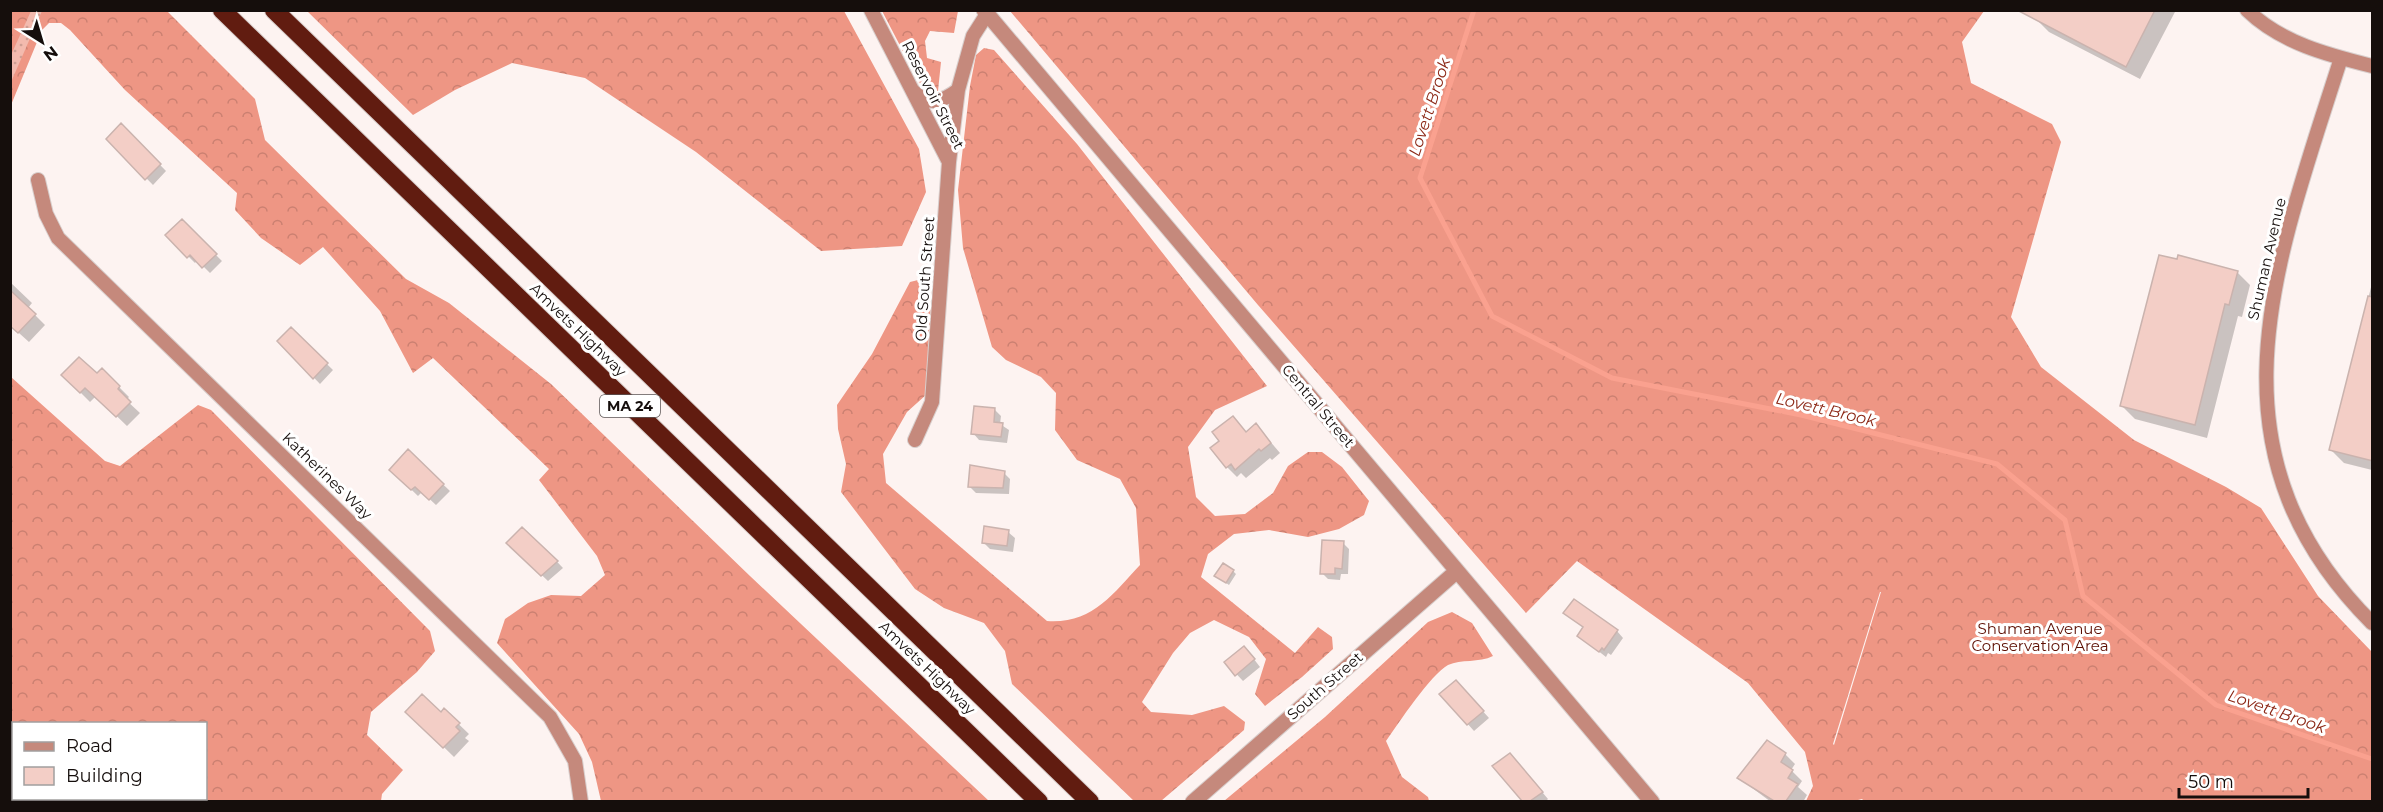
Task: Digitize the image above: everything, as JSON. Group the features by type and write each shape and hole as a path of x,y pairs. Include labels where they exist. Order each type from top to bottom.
{"highway":[{"name":"Amvets Highway","path":"222,10 1039,801"},
{"name":"Amvets Highway","path":"274,10 1090,801"}],"street":[{"name":"Reservoir Street","path":"871,10 949,162"},
{"path":"2247,10 2267,28 2296,43 2373,66"},
{"path":"911,88 920,97 935,102 946,99 958,90 973,36 986,12"},
{"name":"Central Street","path":"986,12 1652,801"},
{"name":"Shuman Avenue","path":"2341,58 2302,181 2272,298 2264,367 2266,403 2282,479 2299,522 2321,561 2373,623"},
{"name":"Old South Street","path":"915,440 932,402 949,162 958,90"},
{"name":"Katherines Way","path":"38,180 46,214 58,238 550,717 566,740 575,761 581,801"},
{"name":"South Street","path":"1193,801 1457,571"}],"green space":[{"path":"11,11 167,11 255,99 265,140 406,279 449,303 551,384 750,576 989,801 601,801 592,762 579,734 497,643 505,619 528,603 551,595 581,596 605,575 597,556 539,480 549,469 433,358 413,373 380,311 323,247 300,265 261,238 235,210 237,193 125,90 61,23 49,23 42,30 11,105"},
{"path":"307,11 844,11 919,149 926,192 902,246 821,251 696,152 585,78 512,63 455,90 413,115"},
{"path":"882,11 958,11 954,33 930,31 925,41 927,58 941,62 938,91 928,90 919,82"},
{"name":"Shuman Avenue Conservation Area","path":"1010,11 1984,11 1962,42 1971,83 2052,124 2061,142 2011,317 2041,367 2134,440 2226,487 2261,508 2318,596 2372,652 2372,801 1865,802 1862,799 1806,801 1813,786 1805,752 1748,683 1577,561 1526,613 1258,305","holes":["1881,592 1834,745 1833,744"]},
{"path":"984,48 994,50 1077,144 1267,386 1215,410 1188,447 1196,497 1215,516 1245,514 1273,493 1288,466 1308,452 1322,452 1342,467 1369,501 1364,515 1339,529 1308,537 1269,530 1234,534 1208,554 1201,577 1295,653 1318,627 1332,637 1333,649 1265,706 1255,694 1266,659 1249,637 1214,620 1190,633 1173,653 1142,702 1151,712 1192,715 1224,706 1245,722 1244,730 1161,801 1134,801 1012,684 1005,651 984,623 944,608 915,589 841,492 846,464 838,429 837,405 872,354 910,282 922,279 929,285 931,319 927,394 907,412 883,454 886,483 1047,621 1063,621 1089,613 1110,597 1140,565 1136,508 1120,479 1077,460 1055,430 1056,393 1041,377 1006,360 992,347 963,248 958,190 970,86 976,55"},
{"path":"11,377 105,461 120,466 198,405 211,410 430,631 435,651 417,672 371,712 367,735 403,770 382,794 381,801 11,801"},
{"path":"1452,612 1472,623 1493,656 1482,660 1453,663 1441,670 1415,700 1386,741 1402,777 1428,797 1429,801 1224,801 1325,717 1428,622"}],"shaded area":[{"path":"31,11 42,11 11,82 11,55"}],"building":[{"path":"2017,10 2155,10 2126,67"},
{"path":"121,123 161,164 145,180 106,139"},
{"path":"182,219 217,254 202,268 190,255 187,258 165,235"},
{"path":"2159,255 2177,259 2178,255 2238,271 2229,305 2225,304 2195,425 2120,406"},
{"path":"10,290 36,314 18,333 10,326"},
{"path":"2368,296 2373,297 2373,461 2329,450"},
{"path":"291,327 328,363 313,379 277,341"},
{"path":"79,357 97,373 102,368 120,386 118,389 131,402 116,417 85,388 80,393 61,375"},
{"path":"974,406 995,408 994,422 1003,423 1001,437 971,434"},
{"path":"1233,416 1246,432 1256,423 1271,443 1261,451 1259,449 1235,470 1231,464 1226,468 1210,448 1219,441 1212,432"},
{"path":"408,449 444,484 429,500 415,487 411,490 389,470"},
{"path":"970,465 1005,471 1003,488 968,487"},
{"path":"984,526 1009,530 1007,546 982,543"},
{"path":"522,527 558,561 541,576 506,543"},
{"path":"1322,540 1344,541 1342,569 1335,568 1335,574 1320,574"},
{"path":"1223,563 1234,570 1226,583 1214,576"},
{"path":"1574,599 1618,630 1604,650 1602,648 1599,652 1577,636 1583,627 1563,613"},
{"path":"1244,646 1255,659 1235,676 1224,662"},
{"path":"1456,680 1484,711 1467,725 1439,694"},
{"path":"422,694 441,712 444,708 460,723 456,727 460,731 443,748 405,712"},
{"path":"1767,740 1786,753 1781,762 1793,770 1788,778 1798,784 1786,801 1774,801 1737,778"},
{"path":"1510,753 1543,792 1530,801 1522,801 1492,766"}],"waterway":[{"name":"Lovett Brook","path":"1474,10 1420,178 1492,316 1612,378 1801,415 1997,464 2065,520 2083,596 2216,705 2372,759"}]}
